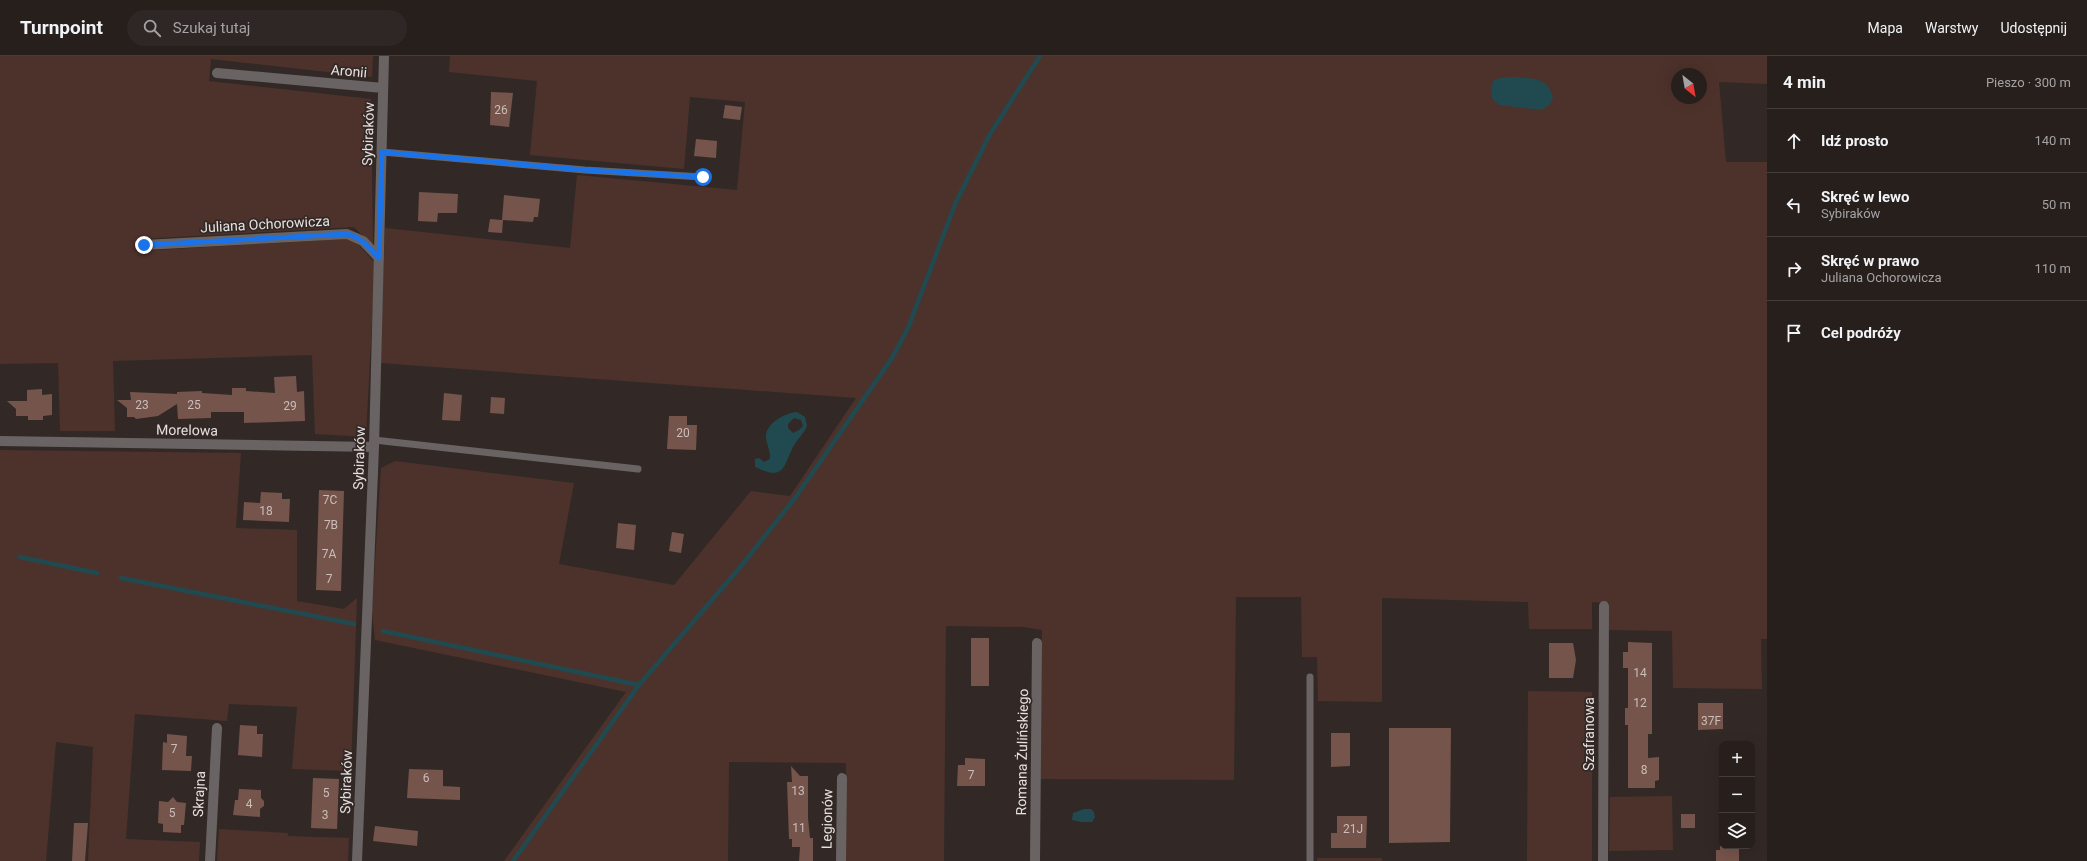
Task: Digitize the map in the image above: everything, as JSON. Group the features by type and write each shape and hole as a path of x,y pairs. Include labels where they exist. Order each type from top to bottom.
{"street":[{"name":"Sybiraków","path":"357,861 374,443 384,56"},
{"name":"Aronii","path":"217,73 383,88"},
{"name":"Juliana Ochorowicza","path":"144,245 347,234 354,235 363,241 379,258"},
{"name":"Morelowa","path":"0,441 374,443"},
{"name":"Szafranowa","path":"1603,861 1604,606"},
{"name":"Romana Żulińskiego","path":"1035,861 1037,643"},
{"name":"Skrajna","path":"210,861 217,728"},
{"name":"Legionów","path":"841,861 842,778"}],"lane":[{"path":"382,152 585,170 703,177"},
{"path":"374,443 638,469"},
{"path":"1310,677 1310,861"}],"shaded area":[{"path":"0,56 373,56 372,77 211,59 209,81 371,99 373,246 354,227 140,239 140,251 346,239 358,244 375,263 366,437 315,434 312,355 113,361 115,431 60,431 58,363 0,364"},
{"path":"450,56 1767,56 1767,84 1719,82 1726,162 1767,162 1767,639 1761,639 1762,689 1673,688 1672,631 1609,630 1609,603 1592,602 1592,629 1529,629 1528,602 1382,598 1382,702 1318,701 1317,657 1302,657 1301,597 1236,597 1234,780 1040,779 1042,630 1024,627 946,626 944,861 846,861 846,763 729,762 728,861 504,861 626,692 375,640 372,611 381,468 395,461 574,483 559,564 674,585 751,491 790,496 856,398 380,363 385,228 570,248 577,175 737,190 745,102 690,97 684,169 530,155 537,81 449,72"},
{"path":"0,450 241,453 236,528 297,530 297,601 344,609 357,598 351,771 292,769 297,707 229,704 227,721 135,714 126,839 200,842 199,861 88,861 93,747 56,742 46,861 0,861"},
{"path":"1528,691 1592,692 1592,861 1527,861"},
{"path":"1672,796 1673,850 1609,851 1610,797"},
{"path":"219,829 288,833 288,836 349,838 348,861 217,861"},
{"path":"1317,858 1382,858 1382,861 1317,861"}],"water":[{"path":"1515,77 1539,80 1544,83 1551,91 1553,98 1549,105 1542,110 1499,105 1492,98 1491,87 1494,80"},
{"path":"797,412 805,417 807,426 795,444 784,467 777,472 772,473 755,467 755,459 759,458 764,462 770,459 766,438 769,428 776,420","holes":["794,418 801,420 803,426 793,433 788,428 788,424"]},
{"path":"1084,809 1091,809 1094,812 1095,817 1092,822 1072,820 1073,813"}],"building":[{"path":"491,92 513,93 509,127 490,125"},
{"path":"725,105 742,107 740,120 723,118"},
{"path":"696,139 717,141 716,158 694,156"},
{"path":"419,192 458,194 457,213 438,213 437,222 418,221"},
{"path":"504,195 540,199 538,217 534,217 533,222 503,220 502,233 488,232 490,219 502,220"},
{"path":"296,376 297,392 304,391 305,421 244,423 244,412 211,412 211,418 178,419 177,404 158,416 136,419 134,417 127,417 127,408 117,400 131,400 130,392 177,394 177,392 202,391 202,393 232,395 232,388 246,388 246,391 275,393 274,377"},
{"path":"42,389 42,395 52,394 52,415 43,416 43,420 28,420 28,416 16,416 16,409 7,401 27,401 27,390"},
{"path":"444,393 462,395 460,421 442,420"},
{"path":"491,397 505,398 504,414 490,413"},
{"path":"669,416 687,416 687,425 697,425 696,450 667,449"},
{"path":"319,490 344,491 341,591 316,590"},
{"path":"261,492 282,493 282,499 290,499 289,522 243,520 244,502 260,503"},
{"path":"618,523 636,525 634,550 616,548"},
{"path":"672,532 684,534 681,553 669,551"},
{"path":"971,638 989,638 989,686 971,686"},
{"path":"1628,642 1652,643 1652,734 1648,734 1648,758 1659,757 1659,780 1655,781 1655,788 1628,788 1628,725 1625,725 1625,708 1628,708 1628,668 1623,668 1623,652 1628,652"},
{"path":"1549,643 1573,643 1576,660 1573,678 1549,678"},
{"path":"1698,703 1723,703 1723,729 1698,730"},
{"path":"240,725 257,726 257,734 263,734 262,757 238,755"},
{"path":"1389,728 1451,728 1450,842 1389,843"},
{"path":"1331,733 1350,733 1350,766 1331,767"},
{"path":"167,734 187,736 186,756 192,756 191,771 162,770 163,742 167,743"},
{"path":"965,758 985,759 985,786 957,786 958,765 965,765"},
{"path":"791,766 800,776 808,776 808,818 810,838 813,838 813,861 799,861 800,847 792,847 792,839 789,839 787,782 792,782"},
{"path":"409,769 443,770 443,786 460,787 460,800 407,798"},
{"path":"313,778 339,779 337,829 311,828"},
{"path":"239,789 261,790 261,798 264,801 264,806 260,809 260,817 233,815 235,800 238,800"},
{"path":"173,797 177,802 186,803 184,825 181,825 181,833 163,832 163,824 158,823 159,801 168,802"},
{"path":"1681,814 1695,814 1695,828 1681,828"},
{"path":"1337,816 1367,816 1366,848 1331,848 1331,833 1337,833"},
{"path":"74,823 88,823 85,861 72,861"},
{"path":"375,826 418,831 417,846 373,841"},
{"path":"1739,849 1739,861 1716,861 1716,850"}],"waterway":[{"path":"513,861 639,685 742,565 795,498 892,358 908,328 956,202 990,134 1040,56"},
{"path":"20,557 97,573"},
{"path":"121,578 354,624"},
{"path":"383,631 639,685"}],"route":[{"path":"144,245 347,234 354,235 363,241 379,258 382,152 585,170 703,177"}]}
